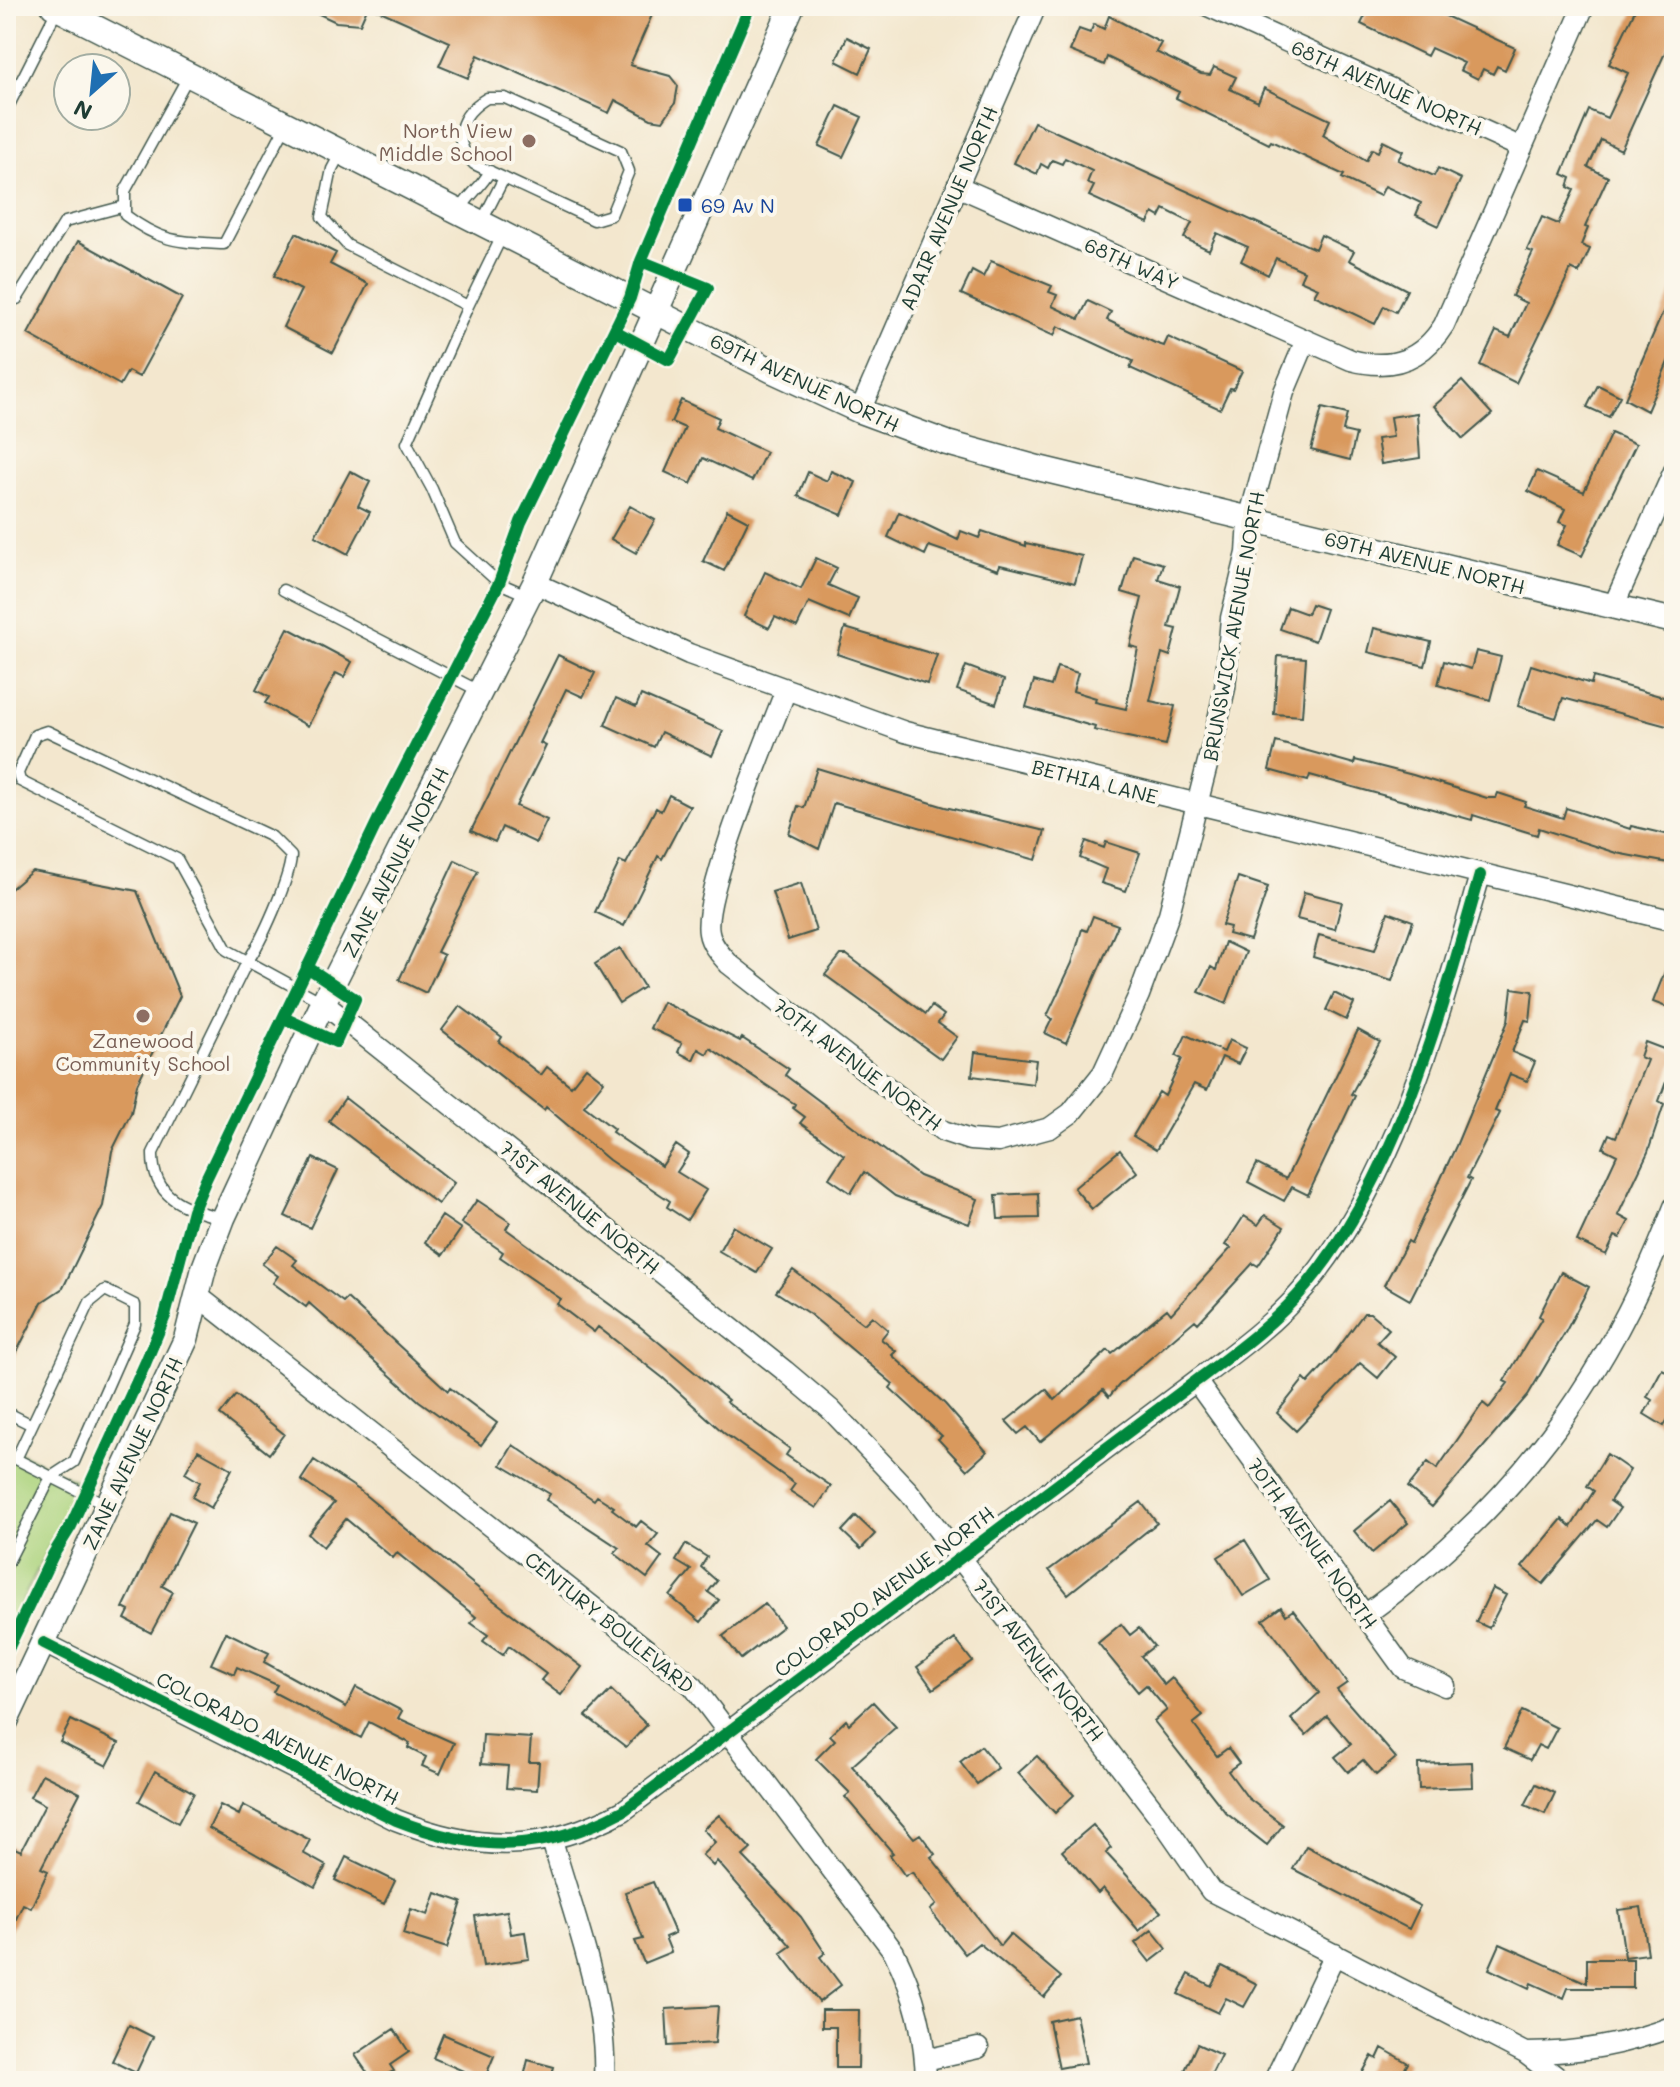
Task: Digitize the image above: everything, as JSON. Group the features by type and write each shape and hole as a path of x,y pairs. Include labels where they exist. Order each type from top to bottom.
{"street":[{"name":"ZANE AVENUE NORTH","path":"6,1721 186,1339 204,1268 223,1218 323,1003 532,589 792,6"},
{"name":"ADAIR AVENUE NORTH","path":"860,411 1036,6"},
{"name":"68TH AVENUE NORTH","path":"1208,6 1522,148"},
{"path":"1306,340 1374,366 1415,357 1432,344 1584,6"},
{"name":"69TH AVENUE NORTH","path":"55,7 491,230 860,411 993,456 1613,607"},
{"name":"68TH WAY","path":"957,186 1306,340"},
{"name":"BRUNSWICK AVENUE NORTH","path":"1103,1073 1139,995 1169,914 1225,688 1231,618 1247,553 1249,519 1284,392 1306,340"},
{"path":"1674,471 1613,607 1674,621"},
{"name":"BETHIA LANE","path":"532,589 785,692 905,732 1674,921"},
{"name":"70TH AVENUE NORTH","path":"785,692 712,893 709,934 729,964 943,1131 970,1140 998,1142 1038,1133 1071,1113 1103,1073"},
{"name":"COLORADO AVENUE NORTH","path":"44,1643 396,1820 434,1835 472,1843 511,1845 552,1840 589,1829 623,1811 1196,1381 1268,1325 1305,1287 1337,1243 1397,1125 1427,1052 1480,875"},
{"name":"71ST AVENUE NORTH","path":"323,1003 830,1409 909,1492 1161,1819 1211,1891 1525,2053 1562,2081"},
{"path":"1365,1615 1449,1550 1499,1501 1544,1447 1586,1389 1674,1207"},
{"name":"CENTURY BOULEVARD","path":"198,1296 693,1686 894,1952 910,1983 926,2081"},
{"name":"70TH AVENUE NORTH","path":"1196,1381 1403,1668 1445,1686"},
{"path":"552,1840 599,2008 606,2045 604,2081"},
{"path":"1274,2081 1335,1954"},
{"path":"1525,2053 1572,2053 1617,2045 1674,2026"},
{"path":"925,2060 978,2048"}],"lane":[{"path":"6,111 55,7"},
{"path":"189,75 125,191 125,215 151,235 178,242 224,244 286,125"},
{"path":"487,98 505,98 621,151 629,171 611,215 594,220 490,171 465,154 459,140 462,124 473,107 487,98"},
{"path":"341,153 332,169 322,217 347,245 468,306"},
{"path":"458,213 466,197 482,185 490,171"},
{"path":"504,178 468,306 407,443 432,489 455,543 499,583 532,589"},
{"path":"17,299 65,222 125,206"},
{"path":"283,590 481,692"},
{"path":"223,1218 193,1210 167,1194 153,1176 153,1153 247,962 258,947 290,870 291,856 272,837 47,731 35,735 18,773 20,781 177,859 227,950 247,962 323,1003"},
{"path":"6,1566 51,1477 74,1462 135,1324 135,1305 105,1290 90,1302 32,1425 9,1456 51,1477 107,1505"},
{"path":"6,1412 32,1425"}],"green space":[{"path":"6,1445 80,1483 6,1634"}],"building":[{"path":"302,6 368,6 360,24 336,22"},
{"name":"North View Middle School","path":"369,6 656,6 630,65 670,76 678,86 675,103 663,121 651,119 615,100 609,113 478,55 468,78 439,66 450,42"},
{"path":"1370,6 1424,6 1515,48 1505,70 1497,66 1493,74 1483,69 1478,79 1460,70 1464,63 1431,48 1427,56 1361,24"},
{"path":"1637,6 1674,6 1674,33 1621,150 1601,140 1588,167 1608,177 1585,227 1588,228 1581,245 1590,249 1579,273 1571,269 1516,383 1480,365 1496,331 1510,337 1526,303 1512,296 1533,252 1527,250 1542,217 1558,224 1574,190 1568,187 1571,178 1562,174 1589,110 1607,118 1628,73 1609,64"},
{"path":"1109,16 1161,43 1156,52 1201,74 1210,75 1214,67 1236,77 1230,89 1258,102 1264,88 1330,120 1323,135 1366,161 1372,149 1378,152 1383,141 1403,151 1398,160 1434,176 1438,168 1461,179 1439,226 1416,215 1421,203 1385,186 1380,196 1342,178 1344,175 1271,141 1269,144 1176,98 1179,92 1107,57 1104,65 1070,51 1079,29 1090,33 1094,24 1104,29"},
{"path":"847,37 871,49 860,73 836,61"},
{"path":"838,106 862,117 843,157 819,146"},
{"path":"1034,122 1315,249 1321,235 1354,251 1349,260 1407,290 1396,312 1384,306 1375,324 1314,295 1318,288 1300,280 1304,271 1276,258 1268,275 1241,261 1248,247 1217,233 1209,250 1184,238 1192,223 1164,209 1160,217 1153,213 1148,223 1089,196 1094,186 1087,183 1092,171 1065,158 1062,164 1052,160 1048,168 1041,164 1037,174 1014,163"},
{"path":"296,233 336,253 330,264 368,284 333,353 283,327 301,290 274,276"},
{"path":"78,241 182,298 139,377 128,371 120,385 28,334"},
{"path":"991,261 1052,286 1049,292 1057,295 1052,306 1079,319 1088,301 1111,312 1107,320 1155,343 1164,346 1168,337 1242,371 1220,409 1130,368 1133,361 1058,326 1054,336 961,294 972,271 983,277"},
{"path":"1674,287 1674,348 1647,411 1625,399"},
{"path":"1462,381 1492,414 1463,439 1434,406"},
{"path":"1598,385 1620,396 1609,417 1587,407"},
{"path":"681,400 719,418 715,428 766,452 752,481 703,458 691,484 665,472 685,428 671,422"},
{"path":"1322,408 1347,414 1343,431 1356,434 1350,460 1311,450"},
{"path":"1417,413 1420,458 1381,464 1377,439 1393,437 1390,417"},
{"path":"1611,433 1636,444 1582,556 1557,545 1567,525 1559,522 1565,509 1528,491 1537,471 1584,492"},
{"path":"350,471 370,482 358,506 370,512 348,554 315,536"},
{"path":"831,471 856,482 842,515 798,496 808,472 827,481"},
{"path":"630,506 655,520 636,553 611,539"},
{"path":"727,510 748,521 724,571 703,561"},
{"path":"899,512 958,540 961,531 979,538 982,531 1026,546 1026,543 1082,556 1075,583 1000,565 998,570 929,546 925,555 888,537"},
{"path":"1133,555 1163,564 1158,579 1180,586 1169,627 1177,629 1170,656 1162,653 1150,701 1175,706 1166,745 1094,730 1095,727 1026,707 1034,681 1051,686 1057,667 1078,673 1073,691 1096,698 1095,702 1126,709 1138,648 1130,646 1142,598 1122,592"},
{"path":"816,558 837,568 828,585 858,598 849,619 809,602 797,627 775,617 769,628 744,616 765,572 801,589"},
{"path":"1311,604 1326,609 1315,641 1280,629 1288,607 1307,614"},
{"path":"288,628 352,662 344,677 336,673 308,726 265,703 269,697 256,690"},
{"path":"845,628 937,655 927,684 837,654"},
{"path":"1374,628 1431,642 1425,666 1368,652"},
{"path":"1476,651 1501,657 1490,700 1438,685 1444,661 1471,669"},
{"path":"558,655 595,673 583,697 566,689 540,743 546,746 516,806 547,820 536,843 502,827 495,842 471,831"},
{"path":"1278,656 1306,658 1302,716 1274,714"},
{"path":"1531,665 1591,684 1593,677 1674,700 1674,728 1563,698 1556,718 1518,706"},
{"path":"966,666 1004,680 996,704 957,690"},
{"path":"641,695 723,731 712,756 661,732 654,747 605,725 616,698 636,707"},
{"path":"1276,742 1354,764 1355,760 1413,775 1487,798 1496,798 1498,793 1526,802 1524,806 1563,818 1566,808 1630,829 1631,826 1674,836 1674,864 1616,853 1539,828 1537,835 1473,815 1472,820 1310,775 1308,781 1269,770"},
{"path":"817,768 945,807 1045,831 1036,860 834,803 819,849 789,834 798,806 804,808"},
{"path":"669,795 690,806 662,859 658,856 624,926 595,912 620,861 626,864 656,808 661,811"},
{"path":"1086,841 1104,848 1106,842 1140,853 1126,891 1101,883 1106,869 1080,858"},
{"path":"455,860 478,871 437,952 444,955 426,993 399,980"},
{"name":"Zanewood Community School","path":"32,871 137,891 180,996 137,1084 131,1113 112,1151 103,1206 63,1288 42,1302 6,1373 6,893"},
{"path":"1238,877 1268,887 1250,940 1228,934 1230,927 1222,925"},
{"path":"801,883 816,931 788,940 772,892"},
{"path":"1304,892 1342,902 1335,929 1297,919"},
{"path":"1388,912 1413,921 1392,981 1313,957 1319,935 1375,950"},
{"path":"1093,916 1118,925 1066,1043 1045,1033 1052,1019 1047,1016 1072,963 1082,929 1087,931"},
{"path":"1225,942 1246,952 1226,1004 1199,992 1211,967 1216,970"},
{"path":"620,948 644,987 619,1003 595,964"},
{"path":"1674,951 1674,1010 1653,1002"},
{"path":"841,955 847,955 926,1014 932,1006 944,1015 938,1023 957,1037 941,1059 825,975"},
{"path":"1512,988 1533,991 1530,1021 1525,1020 1512,1052 1535,1062 1527,1081 1510,1074 1495,1111 1500,1113 1467,1178 1471,1180 1410,1300 1384,1285 1408,1241 1411,1243 1456,1146 1508,1021"},
{"path":"1334,993 1354,1003 1346,1020 1326,1010"},
{"path":"663,1002 740,1041 742,1038 789,1069 785,1075 919,1176 978,1199 969,1224 895,1196 864,1172 851,1193 829,1178 844,1155 800,1123 805,1117 793,1108 795,1104 710,1048 707,1054 698,1049 693,1060 678,1052 682,1043 650,1028"},
{"path":"460,1006 502,1037 499,1042 541,1075 547,1067 571,1086 586,1067 604,1081 584,1106 614,1129 612,1132 662,1166 676,1145 689,1154 677,1172 706,1190 687,1220 667,1207 670,1201 609,1160 546,1107 544,1110 442,1030"},
{"path":"1358,1030 1380,1042 1351,1094 1355,1096 1308,1195 1292,1187 1284,1201 1248,1182 1257,1164 1286,1179"},
{"path":"1186,1035 1224,1052 1229,1040 1246,1048 1238,1064 1222,1057 1207,1090 1194,1084 1156,1150 1133,1136 1159,1092 1165,1096 1182,1059 1176,1056"},
{"path":"1645,1042 1674,1053 1674,1060 1659,1101 1664,1104 1648,1152 1618,1215 1629,1221 1620,1238 1615,1236 1606,1255 1577,1241 1617,1155 1603,1148 1609,1134 1616,1137 1647,1060 1640,1057"},
{"path":"975,1052 1036,1060 1033,1084 972,1076"},
{"path":"345,1098 454,1183 438,1204 329,1121"},
{"path":"1120,1150 1137,1172 1092,1209 1074,1188"},
{"path":"313,1158 338,1170 310,1228 285,1216"},
{"path":"1038,1193 1039,1218 998,1219 996,1195"},
{"path":"477,1200 510,1222 506,1229 638,1325 728,1400 726,1402 790,1449 786,1455 831,1486 816,1508 790,1491 795,1484 724,1433 663,1378 598,1327 594,1332 557,1304 561,1299 500,1257 503,1252 461,1223"},
{"path":"1265,1215 1284,1227 1258,1266 1253,1263 1198,1323 1195,1320 1109,1397 1103,1390 1040,1442 1027,1427 1018,1434 1006,1421 1046,1389 1055,1400 1108,1350 1112,1354 1167,1309 1171,1314 1231,1248 1225,1245 1244,1216 1258,1225"},
{"path":"442,1216 461,1229 443,1255 425,1242"},
{"path":"733,1226 772,1249 757,1273 719,1251"},
{"path":"277,1246 297,1260 293,1265 343,1302 347,1298 448,1391 450,1388 497,1423 481,1445 419,1401 309,1303 306,1307 273,1283 278,1276 262,1264"},
{"path":"793,1270 864,1324 872,1316 888,1330 881,1339 896,1351 892,1355 945,1404 987,1452 967,1470 938,1439 942,1436 890,1388 893,1384 811,1315 776,1292"},
{"path":"1561,1272 1589,1287 1566,1331 1528,1395 1432,1507 1408,1487 1428,1462 1437,1469 1483,1403 1489,1408 1508,1383 1504,1381 1542,1318 1539,1316"},
{"path":"1364,1313 1370,1313 1389,1329 1377,1342 1395,1357 1378,1378 1360,1363 1296,1431 1277,1413 1304,1379 1308,1383 1330,1359"},
{"path":"1662,1369 1674,1375 1674,1408 1664,1426 1644,1414 1652,1400 1647,1397"},
{"path":"236,1395 284,1434 269,1454 220,1415"},
{"path":"513,1445 594,1500 597,1496 614,1507 612,1509 636,1527 641,1521 658,1534 648,1546 662,1557 647,1578 614,1553 619,1548 546,1500 550,1494 501,1465"},
{"path":"198,1450 232,1469 211,1508 192,1497 200,1482 185,1473"},
{"path":"1607,1454 1630,1470 1610,1501 1620,1508 1607,1527 1597,1520 1543,1584 1522,1567 1562,1519 1571,1527 1594,1491 1587,1486"},
{"path":"314,1460 359,1490 484,1593 582,1667 561,1695 541,1680 546,1674 509,1646 503,1655 483,1641 488,1635 471,1623 476,1617 397,1553 393,1558 346,1519 323,1547 308,1534 334,1503 301,1480"},
{"path":"1390,1501 1408,1523 1372,1553 1354,1531"},
{"path":"1141,1502 1157,1523 1068,1594 1049,1570"},
{"path":"170,1512 194,1523 162,1586 173,1592 151,1633 125,1619 129,1611 123,1608"},
{"path":"856,1516 875,1534 861,1549 842,1531"},
{"path":"1245,1540 1270,1580 1243,1596 1218,1557"},
{"path":"686,1544 707,1557 701,1567 717,1581 708,1592 719,1600 701,1622 670,1596 691,1570 676,1561"},
{"path":"1492,1588 1506,1595 1489,1628 1476,1622"},
{"path":"765,1604 783,1626 741,1659 723,1636"},
{"path":"1281,1607 1286,1615 1293,1610 1318,1642 1347,1683 1337,1690 1396,1758 1376,1775 1363,1760 1348,1772 1335,1757 1351,1744 1327,1716 1306,1735 1291,1719 1319,1693 1263,1620"},
{"path":"1121,1624 1130,1635 1139,1628 1154,1646 1141,1656 1164,1685 1172,1678 1203,1716 1193,1724 1217,1756 1228,1748 1239,1763 1228,1771 1248,1798 1283,1825 1267,1845 1226,1813 1154,1721 1167,1710 1146,1685 1138,1692 1098,1643"},
{"path":"226,1632 269,1653 264,1662 346,1707 356,1687 402,1711 398,1718 454,1743 440,1774 422,1766 426,1757 408,1748 410,1743 369,1722 361,1738 273,1692 277,1685 237,1667 234,1674 211,1664"},
{"path":"955,1639 972,1661 933,1689 917,1667"},
{"path":"611,1690 647,1725 626,1747 586,1716"},
{"path":"873,1702 896,1727 852,1766 914,1838 920,1834 935,1854 931,1857 1000,1946 1010,1934 1061,1977 1044,1997 979,1943 965,1954 930,1910 936,1905 912,1872 905,1876 890,1855 893,1853 845,1797 850,1793 816,1759 835,1740 830,1735 846,1720 849,1724"},
{"path":"1522,1711 1557,1728 1546,1749 1538,1745 1530,1760 1504,1748"},
{"path":"71,1720 119,1743 107,1766 60,1742"},
{"path":"483,1735 531,1738 529,1762 539,1762 537,1790 506,1788 508,1766 481,1764"},
{"path":"981,1746 998,1768 977,1784 960,1762"},
{"path":"1037,1756 1074,1795 1055,1813 1018,1773"},
{"path":"1472,1762 1473,1787 1419,1789 1418,1764"},
{"path":"155,1771 194,1793 178,1823 139,1801"},
{"path":"42,1774 80,1793 41,1868 48,1871 31,1908 23,1904 6,1940 6,1844 21,1851 45,1805 30,1797"},
{"path":"1536,1784 1555,1793 1545,1814 1525,1805"},
{"path":"220,1805 239,1815 243,1805 310,1840 303,1853 326,1866 315,1887 209,1828"},
{"path":"719,1815 751,1849 743,1856 801,1917 825,1953 820,1957 841,1985 819,2002 781,1953 791,1946 717,1861 713,1866 702,1855 715,1842 703,1829"},
{"path":"1093,1825 1112,1848 1106,1853 1161,1912 1139,1931 1103,1888 1098,1893 1062,1851"},
{"path":"1306,1846 1420,1906 1409,1929 1293,1869"},
{"path":"346,1857 395,1881 384,1904 335,1880"},
{"path":"653,1882 675,1933 665,1937 671,1952 644,1963 635,1941 643,1939 625,1892"},
{"path":"436,1893 462,1902 447,1948 403,1934 411,1909 428,1915"},
{"path":"1641,1907 1648,1954 1625,1957 1618,1910"},
{"path":"507,1911 511,1934 525,1932 529,1959 483,1966 475,1916"},
{"path":"1152,1930 1167,1949 1150,1962 1135,1943"},
{"path":"1500,1944 1587,1983 1587,1959 1633,1959 1633,1988 1568,1988 1564,1998 1531,1983 1529,1988 1489,1969"},
{"path":"1222,1966 1257,1984 1244,2007 1226,1998 1218,2013 1178,1994 1189,1974 1211,1986"},
{"path":"718,2006 715,2043 668,2046 666,2009"},
{"path":"822,2010 859,2010 858,2068 836,2068 836,2027 822,2027"},
{"path":"1076,2015 1086,2063 1059,2068 1049,2021"},
{"path":"129,2025 153,2037 136,2073 112,2061"},
{"path":"394,2029 409,2052 390,2065 394,2071 373,2081 355,2055"},
{"path":"443,2034 494,2056 484,2080 433,2058"},
{"path":"1197,2044 1221,2055 1208,2081 1180,2081"},
{"path":"1382,2048 1408,2063 1398,2081 1358,2081 1372,2056 1377,2059"},
{"path":"528,2060 554,2067 550,2081 523,2081"}],"cycle path":[{"path":"641,261 750,6"},
{"path":"6,1653 53,1555 71,1526 145,1364 165,1316 193,1210 206,1179 379,818 499,583 521,522 630,298 641,261 708,288 669,360 615,331"},
{"path":"44,1643 396,1820 426,1831 483,1843 511,1844 566,1835 623,1811 1225,1359 1294,1300 1338,1242 1367,1194 1391,1143 1432,1036 1480,875"},
{"path":"286,1019 336,1042 355,999 307,967"}],"place":[{"name":"North View Middle School","path":"529,141"},
{"name":"69 Av N","path":"685,205"},
{"name":"Zanewood Community School","path":"143,1016"}]}
